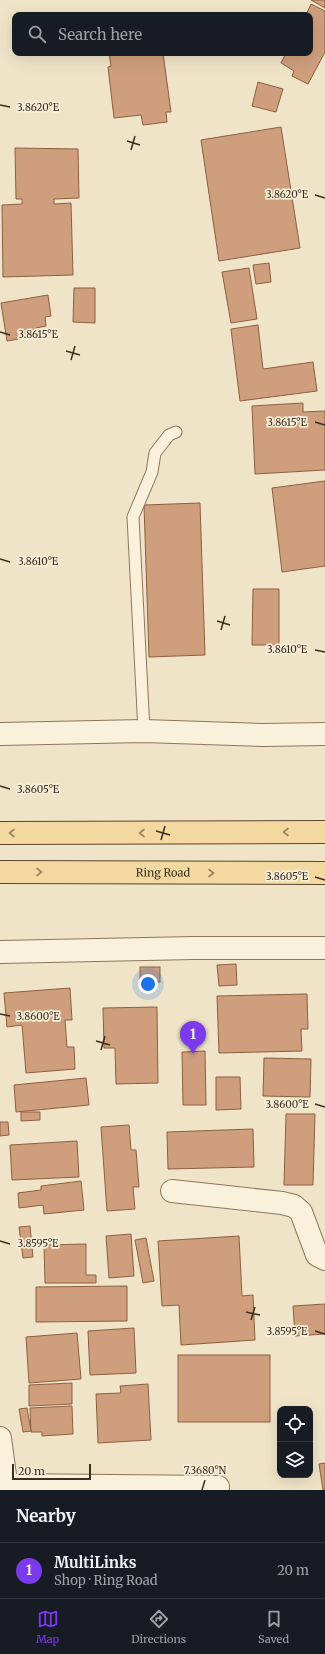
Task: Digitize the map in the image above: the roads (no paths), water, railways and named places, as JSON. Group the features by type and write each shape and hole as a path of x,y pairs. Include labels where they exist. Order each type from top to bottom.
{"main road":[{"path":"0,833 325,832"},
{"name":"Ring Road","path":"0,872 325,873"}],"street":[{"path":"0,734 144,731 264,735 325,734"},
{"path":"0,952 186,948 325,948"},
{"path":"172,1191 282,1203 294,1206 301,1212 317,1255 325,1259"},
{"path":"0,1438 6,1488 218,1487"}],"lane":[{"path":"144,731 133,517 152,472 155,453 169,435 176,432"}],"place":[{"name":"MultiLinks","path":"193,1054"}]}
